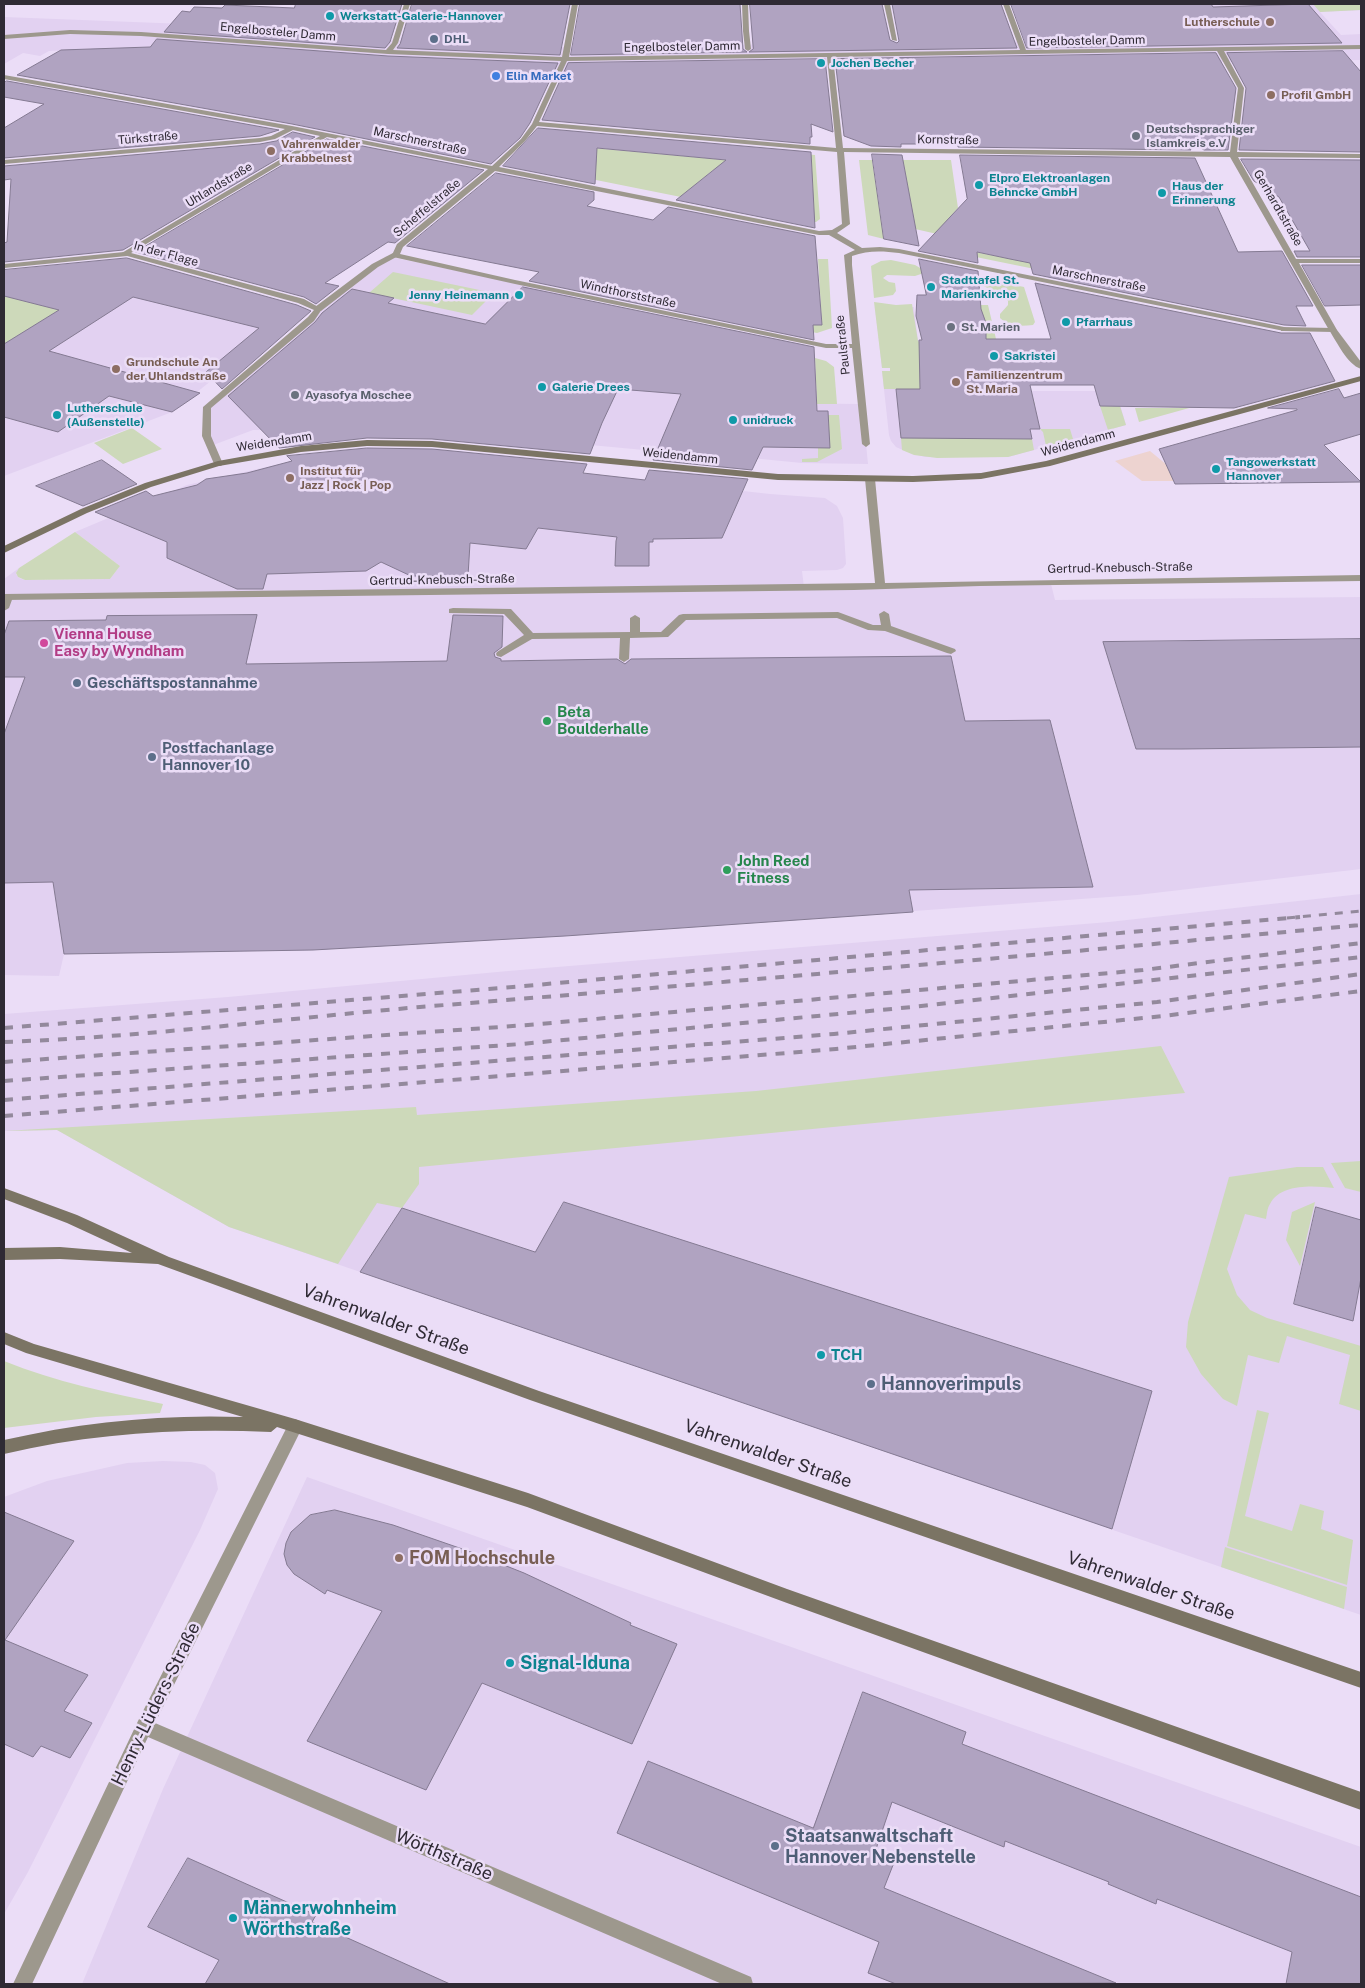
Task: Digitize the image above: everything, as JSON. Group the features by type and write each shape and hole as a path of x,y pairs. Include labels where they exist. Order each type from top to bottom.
{"main road":[{"name":"Weidendamm","path":"4,550 84,511 148,485 218,464 301,449 367,443 399,443 474,447 747,475 870,479 981,476 1018,471 1361,378"},
{"name":"Vahrenwalder Straße","path":"4,1193 72,1219 164,1261 535,1396 1361,1680"},
{"name":"Vahrenwalder Straße","path":"4,1254 60,1253 164,1261"},
{"path":"4,1338 31,1349 295,1426 528,1500 787,1596 1361,1801"},
{"path":"4,1447 67,1433 160,1422 224,1422 295,1426"}],"street":[{"path":"388,52 395,43 407,4"},
{"name":"Scheffelstraße","path":"218,464 208,447 204,430 207,407 311,319 318,309 384,259 396,255 400,246 493,169 523,140 535,124 565,59 575,4"},
{"path":"744,4 748,49"},
{"path":"887,4 895,43"},
{"path":"1006,4 1024,53"},
{"name":"Engelbosteler Damm","path":"4,37 70,32 135,33 388,52 565,59 1361,47"},
{"path":"1220,50 1241,88 1233,154"},
{"path":"830,56 846,224 841,229 831,232"},
{"name":"Marschnerstraße","path":"4,76 292,128 819,234 831,232"},
{"name":"Kornstraße","path":"535,124 840,150 1361,156"},
{"name":"Türkstraße","path":"4,162 260,140 273,138 292,128"},
{"name":"Uhlandstraße","path":"124,254 326,135"},
{"name":"Gerhardtstraße","path":"1233,154 1333,330 1350,355 1361,366"},
{"path":"831,232 860,250"},
{"name":"Marschnerstraße","path":"860,250 881,248 1284,329 1333,330"},
{"name":"Paulstraße","path":"860,250 848,255 866,444"},
{"name":"In der Flage","path":"4,266 124,254 301,301 318,309"},
{"name":"Windthorststraße","path":"396,255 515,282 826,346 856,346"},
{"path":"1293,260 1361,261"},
{"path":"870,479 880,585"},
{"name":"Gertrud-Knebusch-Straße","path":"6,597 854,587 880,585 1361,578"},
{"path":"4,608 6,597"},
{"path":"883,609 886,628"},
{"path":"453,612 507,611 530,636"},
{"path":"624,659 636,612"},
{"path":"501,654 530,636 664,635 683,617 838,615 872,628 886,628 951,651"},
{"name":"Henry-Lüders-Straße","path":"22,1984 144,1727 295,1426"},
{"name":"Wörthstraße","path":"144,1727 744,1984"}],"shaded area":[{"path":"1023,4 1361,4 1361,10 1320,12 1341,35 1361,34 1361,60 540,72 99,49 49,51 40,56 23,53 4,64 4,17 211,25 396,40 551,47 1037,41"},
{"path":"386,256 575,295 534,334 755,403 862,404 868,464 802,463 442,431 253,430 208,447 207,407"},
{"name":"Grundschule An der Uhlandstraße","path":"102,265 280,326 172,412 4,476 4,279"},
{"name":"Familienzentrum St. Maria","path":"875,307 914,307 918,341 1031,391 1116,391 1126,425 1008,457 925,457 896,447 889,435 882,371 890,371 890,368 882,368"},
{"path":"1150,451 1167,465 1174,481 1142,481 1115,461"},
{"path":"343,456 474,461 770,494 825,498 837,506 843,518 846,564 843,568 837,570 802,571 804,587 1051,584 1055,600 1361,597 1361,869 1137,895 565,936 313,950 64,954 59,976 4,975 4,579 19,568 16,574 19,578 25,580 110,579 120,566 75,532 187,485 284,463"},
{"path":"1361,894 1361,1615 229,1227 57,1130 4,1131 4,1014 228,997 508,971 1109,922"},
{"path":"191,1462 205,1465 215,1473 218,1489 200,1530 28,1872 4,1914 4,1497 47,1481 127,1463"},
{"path":"307,1477 1361,1847 1361,1984 82,1984 163,1789"}],"green space":[{"path":"1313,4 1361,4 1361,10 1320,12"},
{"path":"571,146 759,163 765,151 815,155 820,219 816,222 811,222 814,217 811,155 755,174 713,170 681,197 576,176 596,160 597,154"},
{"path":"859,160 872,160 884,239 868,235"},
{"path":"903,160 951,160 958,208 948,219 987,227 946,236 915,229"},
{"path":"975,252 1202,295 1206,304 971,256"},
{"path":"818,259 828,259 832,328 817,333 791,328 791,325 822,325"},
{"path":"891,260 915,265 927,272 915,276 887,275 883,278 895,283 896,291 893,295 874,298 871,266 881,261"},
{"path":"393,272 494,293 472,315 369,293"},
{"path":"957,273 1024,287 1035,322 1033,325 1020,326 1004,321 1000,318 1000,314 1008,305 1008,301 1004,296"},
{"path":"4,296 59,310 4,344"},
{"path":"874,302 896,305 912,304 918,341 1031,391 1035,405 1005,405 906,394 905,389 884,389 882,371 890,371 890,368 882,368"},
{"path":"979,305 988,305 996,339 986,339"},
{"path":"815,358 826,361 834,367 837,404 817,404"},
{"path":"1279,383 1139,422 1135,408 1189,408 1184,392"},
{"path":"1100,406 1120,406 1126,425 1108,430"},
{"path":"828,415 839,415 842,449 817,462 802,462 802,459 818,458 818,448"},
{"path":"974,424 977,439 1032,439 1034,450 1008,457 937,458 914,455 902,450 901,438"},
{"path":"132,428 162,449 123,464 94,443"},
{"path":"1040,429 1070,429 1073,439 1046,446 1043,432"},
{"path":"75,532 120,566 110,579 25,580 18,577 16,573 19,568"},
{"path":"1161,1046 1185,1093 419,1167 419,1184 402,1208 377,1203 338,1264 229,1227 57,1130 4,1131 416,1107 417,1115 756,1091"},
{"path":"1361,1161 1361,1192 1345,1188 1331,1163"},
{"path":"1297,1167 1323,1167 1334,1188 1299,1187 1290,1189 1275,1197 1269,1206 1266,1219 1245,1214 1227,1269 1237,1295 1250,1310 1267,1318 1361,1346 1361,1411 1339,1404 1350,1355 1287,1336 1279,1363 1248,1355 1237,1406 1223,1399 1201,1374 1186,1347 1188,1322 1229,1177"},
{"path":"1315,1202 1300,1266 1286,1240 1292,1212"},
{"path":"4,1361 63,1381 163,1404 160,1413 96,1417 4,1428"},
{"path":"1257,1410 1269,1413 1245,1516 1292,1531 1300,1504 1324,1511 1321,1529 1353,1540 1347,1585 1227,1546"},
{"path":"1225,1547 1347,1587 1344,1609 1221,1567"}],"building":[{"path":"296,4 402,4 390,42 385,48 164,32 182,11 190,12 194,7 222,8 225,5 294,8"},
{"path":"412,4 570,4 560,55 397,48 400,44"},
{"path":"580,4 740,4 743,49 747,52 571,55"},
{"path":"750,4 882,4 890,40 897,43 899,41 892,4 1001,4 1017,48 749,52 753,49"},
{"path":"1011,4 1211,4 1213,7 1308,4 1342,43 1027,48"},
{"path":"157,39 388,56 558,63 530,123 520,138 491,164 292,124 17,75 61,50 150,47"},
{"path":"1343,51 1361,72 1361,152 1239,150 1246,88 1227,53"},
{"path":"1216,53 1236,88 1228,150 1204,150 1186,139 1191,150 958,147 958,144 901,144 901,147 871,146 844,136 835,59"},
{"path":"825,59 833,132 811,124 812,137 810,137 810,144 542,120 568,63"},
{"path":"7,81 279,130 260,136 4,158 4,128 44,104 4,97 4,83"},
{"path":"538,128 811,152 815,228 676,200 726,160 597,148 595,184 503,166"},
{"path":"293,132 315,137 123,250 4,262 4,243 7,242 11,179 4,180 4,166 260,144 276,141"},
{"path":"327,139 484,170 395,243 388,242 325,283 339,286 316,304 304,297 136,252"},
{"path":"872,154 902,155 919,246 884,239"},
{"path":"960,155 1195,158 1238,252 1282,251 1313,306 1296,306 1306,326 1284,325 1033,274 1030,263 977,252 978,263 918,251 967,199"},
{"path":"1241,159 1361,160 1361,257 1297,257 1294,251 1310,251 1279,197 1254,181"},
{"path":"496,173 594,192 594,200 587,206 653,220 668,207 815,236 822,325 813,325 814,340 529,281 539,272 407,246"},
{"path":"127,258 297,305 311,311 222,389 206,372 259,328 133,297 49,351 200,393 172,412 109,396 58,432 4,417 4,344 59,310 4,296 4,270"},
{"path":"919,259 978,271 981,309 986,323 986,339 1051,339 1035,283 1281,333 1310,333 1335,381 1234,408 1100,406 1094,385 1030,385 1040,429 1030,429 1032,439 901,438 896,389 920,389 919,340 922,340 916,316 917,295 926,295"},
{"path":"1302,265 1361,265 1361,305 1325,306"},
{"path":"523,287 814,347 817,411 828,411 830,448 763,447 752,470 653,460 681,394 618,389 590,454 432,439 367,438 279,448 228,396 352,289 394,298 388,303 485,324"},
{"path":"1339,389 1344,398 1361,393 1361,434 1324,445 1361,482 1175,484 1159,449 1297,410 1268,408"},
{"path":"367,448 432,449 587,464 583,473 645,480 649,470 748,479 722,538 653,539 653,542 649,542 649,566 615,566 617,537 538,528 526,549 470,543 468,576 411,576 381,562 366,571 267,574 263,589 237,589 167,558 167,542 95,512 146,491 153,496 197,485 206,479 247,473 292,461 287,456"},
{"path":"102,460 137,484 83,506 36,486"},
{"path":"257,615 246,664 447,661 453,615 503,616 502,647 494,653 495,657 501,659 501,661 617,659 625,664 631,659 951,656 965,721 1050,720 1093,887 909,890 913,912 565,936 313,950 64,954 53,882 4,883 4,734 25,677 4,677 4,635 9,621 106,620 107,616"},
{"path":"1361,639 1361,747 1136,749 1103,642"},
{"name":"TCH","path":"564,1202 1152,1391 1112,1529 360,1272 402,1208 535,1252"},
{"path":"1316,1207 1361,1220 1361,1278 1353,1321 1294,1304"},
{"name":"Signal-Iduna","path":"335,1510 393,1525 471,1552 524,1573 631,1623 630,1625 677,1644 632,1744 482,1683 426,1790 307,1741 382,1611 327,1590 325,1594 294,1574 287,1565 284,1554 291,1532 310,1515"},
{"path":"4,1512 74,1541 5,1640 88,1675 64,1711 92,1723 70,1758 41,1746 33,1757 4,1744"},
{"path":"863,1692 966,1732 962,1744 1361,1897 1361,1984 1286,1984 1292,1952 1157,1899 1156,1904 1108,1884 1109,1882 1005,1841 1004,1847 892,1802 875,1852 895,1860 884,1888 1116,1983 896,1984 868,1973 879,1942 617,1833 648,1761 813,1828"},
{"name":"Männerwohnheim Wörthstraße","path":"188,1858 316,1915 312,1922 450,1984 205,1984 219,1960 148,1927"}],"railway":[{"path":"1287,918 1361,911"},
{"path":"4,1028 513,987 1300,917"},
{"path":"4,1042 160,1032 420,1007 891,968 1361,925"},
{"path":"4,1062 528,1025 1143,970 1361,943"},
{"path":"4,1081 521,1044 912,1007 1361,957"},
{"path":"4,1100 834,1034 1157,1002 1361,974"},
{"path":"4,1116 836,1049 1163,1016 1361,991"}],"place":[{"name":"Werkstatt-Galerie-Hannover","path":"330,16"},
{"name":"Lutherschule","path":"1270,22"},
{"name":"DHL","path":"434,39"},
{"name":"Jochen Becher","path":"821,63"},
{"name":"Elin Market","path":"496,76"},
{"name":"Profil GmbH","path":"1271,95"},
{"name":"Deutschsprachiger Islamkreis e.V","path":"1136,136"},
{"name":"Vahrenwalder Krabbelnest","path":"271,151"},
{"name":"Elpro Elektroanlagen Behncke GmbH","path":"979,185"},
{"name":"Haus der Erinnerung","path":"1162,193"},
{"name":"Stadttafel St. Marienkirche","path":"931,287"},
{"name":"Jenny Heinemann","path":"519,295"},
{"name":"Pfarrhaus","path":"1066,322"},
{"name":"St. Marien","path":"951,327"},
{"name":"Sakristei","path":"994,356"},
{"name":"Grundschule An der Uhlandstraße","path":"116,369"},
{"name":"Familienzentrum St. Maria","path":"956,382"},
{"name":"Galerie Drees","path":"542,387"},
{"name":"Ayasofya Moschee","path":"295,395"},
{"name":"Lutherschule (Außenstelle)","path":"57,415"},
{"name":"unidruck","path":"733,420"},
{"name":"Tangowerkstatt Hannover","path":"1216,469"},
{"name":"Institut für Jazz | Rock | Pop","path":"290,478"},
{"name":"Vienna House Easy by Wyndham","path":"44,643"},
{"name":"Geschäftspostannahme","path":"77,683"},
{"name":"Beta Boulderhalle","path":"547,721"},
{"name":"Postfachanlage Hannover 10","path":"152,757"},
{"name":"John Reed Fitness","path":"727,870"},
{"name":"TCH","path":"821,1355"},
{"name":"Hannoverimpuls","path":"871,1384"},
{"name":"FOM Hochschule","path":"399,1558"},
{"name":"Signal-Iduna","path":"510,1663"},
{"name":"Staatsanwaltschaft Hannover Nebenstelle","path":"775,1846"},
{"name":"Männerwohnheim Wörthstraße","path":"233,1918"}]}
